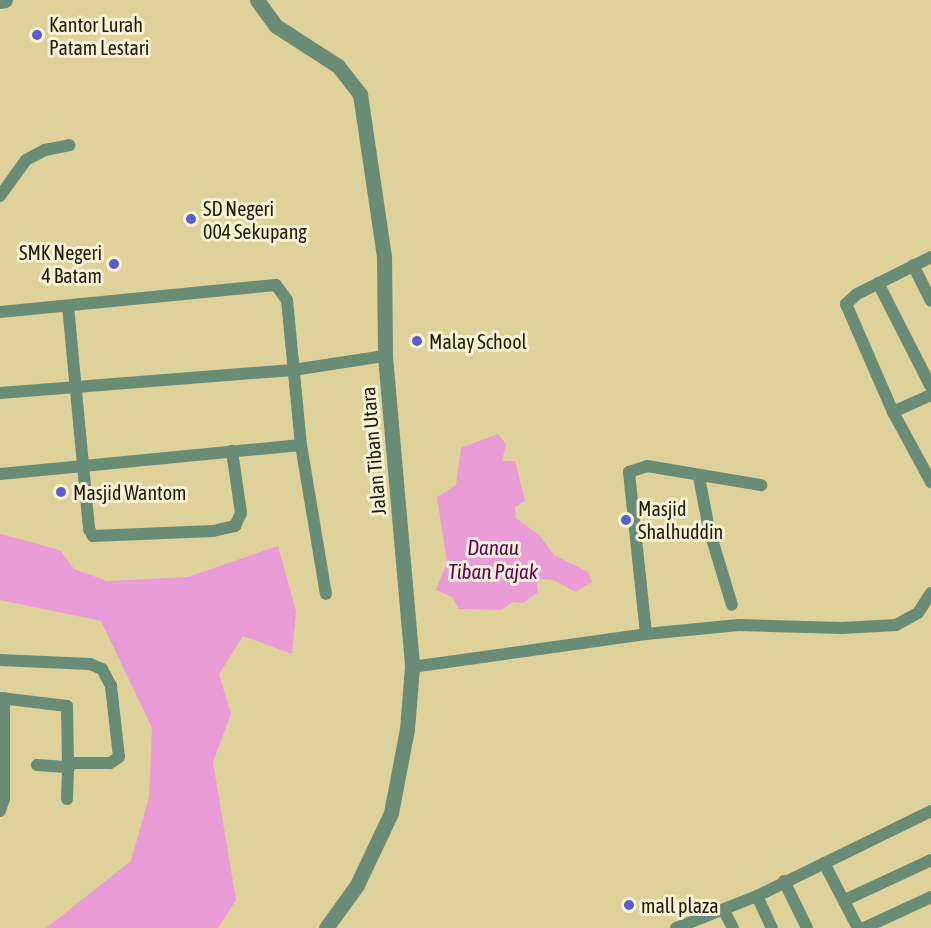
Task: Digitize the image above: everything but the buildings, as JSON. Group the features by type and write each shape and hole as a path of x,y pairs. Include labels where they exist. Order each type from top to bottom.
{"street":[{"path":"0,1 5,0"},
{"name":"Jalan Tiban Utara","path":"257,0 276,26 338,66 360,94 384,256 385,356 412,666 405,752 391,813 357,885 326,928"},
{"path":"0,196 26,160 45,150 70,145"},
{"path":"931,257 850,299 846,310 893,412 931,482"},
{"path":"913,266 931,301"},
{"path":"878,283 931,387"},
{"path":"0,312 276,285 286,300 301,445 326,594"},
{"path":"68,306 89,529 95,537 213,531 235,526 241,519 232,451"},
{"path":"0,393 293,370 385,356"},
{"path":"893,412 931,395"},
{"path":"0,474 301,445"},
{"path":"646,634 631,518 629,472 647,466 699,477 761,485"},
{"path":"699,477 709,529 732,605"},
{"path":"412,666 646,634 739,625 887,626 918,613 931,593"},
{"path":"0,660 90,664 107,674 113,694 119,757 110,763 37,765"},
{"path":"0,811 4,799 2,698 67,705 69,765 67,799"},
{"path":"681,927 757,896 931,811"},
{"path":"845,900 931,860"},
{"path":"824,863 858,928"},
{"path":"784,881 807,928"},
{"path":"757,896 772,928"},
{"path":"864,928 931,897"},
{"path":"724,911 733,928"}],"water":[{"name":"Danau Tiban Pajak","path":"498,434 506,444 502,461 515,461 525,501 515,507 516,518 540,536 554,555 588,572 592,582 575,592 554,580 542,579 537,584 538,592 523,603 512,602 502,610 459,609 452,597 436,590 447,562 437,497 456,485 461,448"},
{"path":"0,534 60,550 74,569 107,581 188,577 278,546 296,611 292,654 243,636 219,674 231,714 213,762 236,900 218,928 46,928 131,861 149,797 152,728 101,621 0,600"}],"place":[{"name":"Kantor Lurah Patam Lestari","path":"37,35"},
{"name":"SD Negeri 004 Sekupang","path":"191,219"},
{"name":"SMK Negeri 4 Batam","path":"114,264"},
{"name":"Malay School","path":"417,341"},
{"name":"Masjid Wantom","path":"61,492"},
{"name":"Masjid Shalhuddin","path":"626,520"},
{"name":"mall plaza","path":"629,905"}]}
